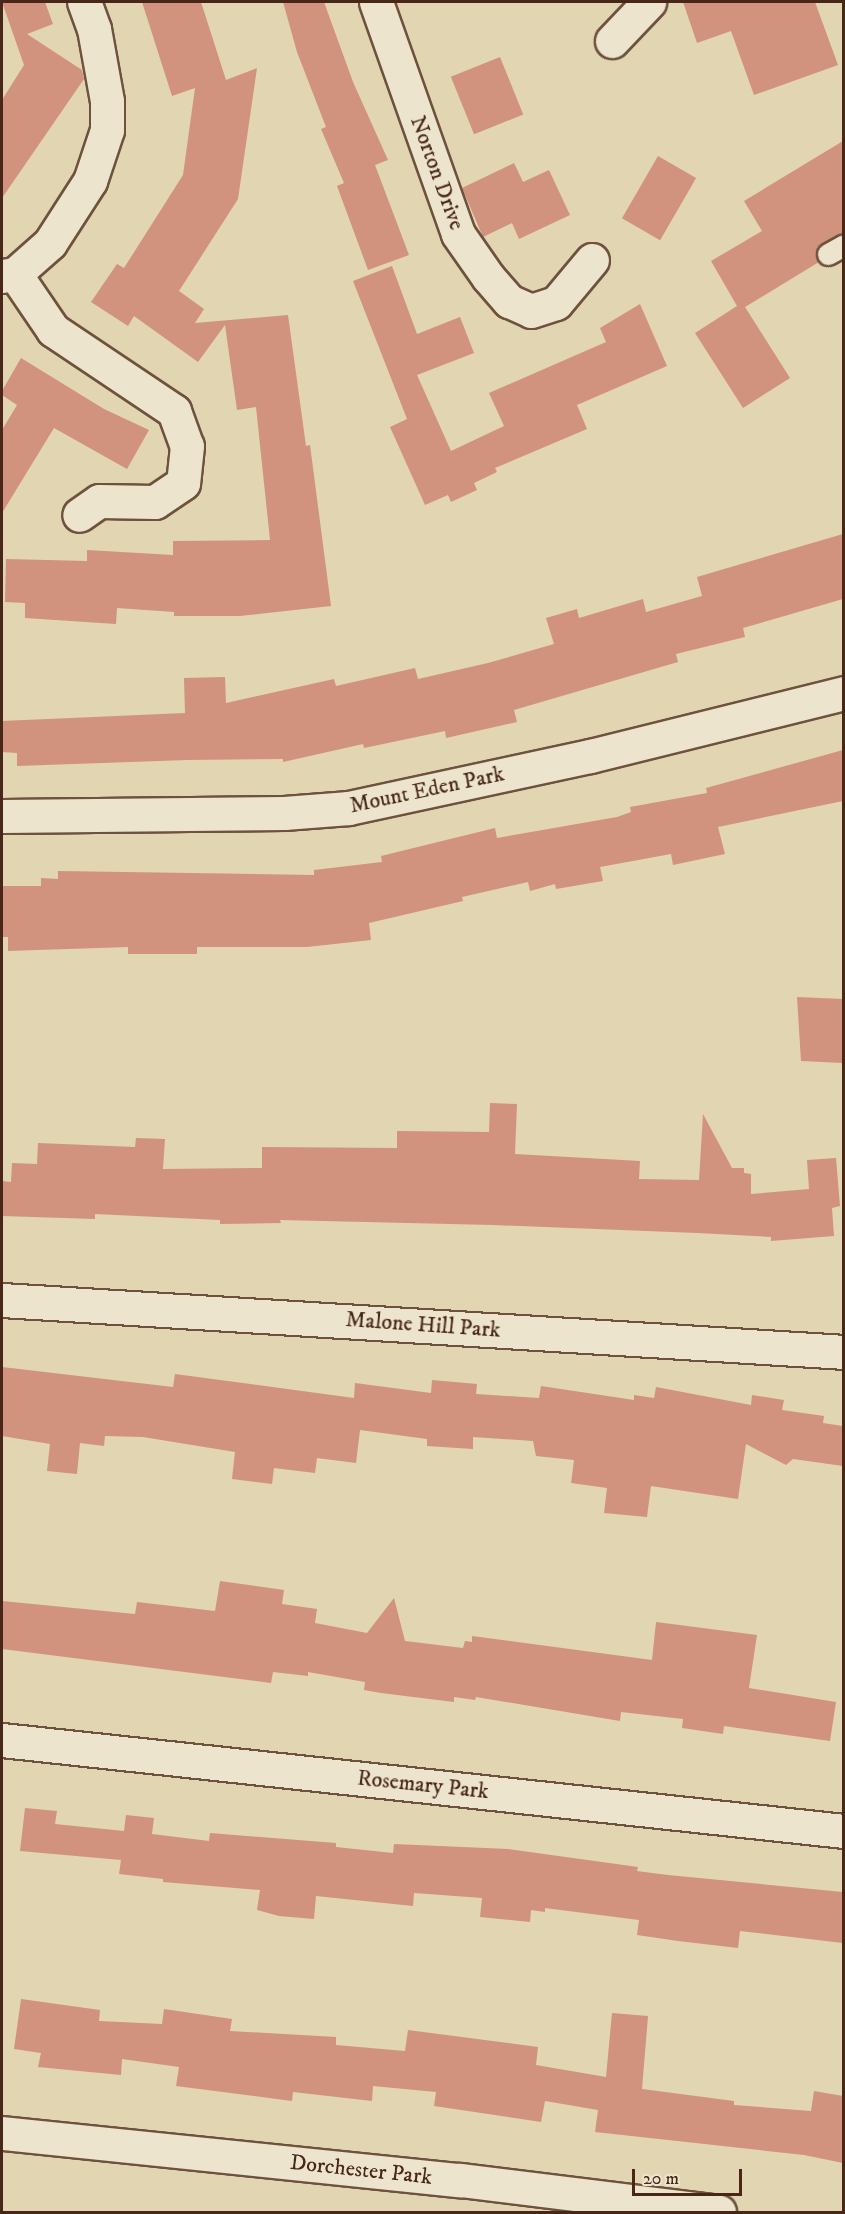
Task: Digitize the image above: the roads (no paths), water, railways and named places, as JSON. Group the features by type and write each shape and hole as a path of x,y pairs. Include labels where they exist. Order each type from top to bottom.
{"street":[{"path":"79,515 99,501 155,502 183,483 187,446 174,411 52,330 8,275 50,243 90,181 107,130 107,101 98,49 84,2"},
{"name":"Norton Drive","path":"376,2 458,234 488,277 509,301 531,311 556,303 592,260"},
{"path":"612,41 649,2"},
{"name":"Mount Eden Park","path":"2,816 284,813 349,808 590,756 843,693"},
{"name":"Malone Hill Park","path":"2,1300 843,1352"},
{"name":"Rosemary Park","path":"2,1740 843,1831"},
{"name":"Dorchester Park","path":"2,2133 460,2180 719,2212"}]}
